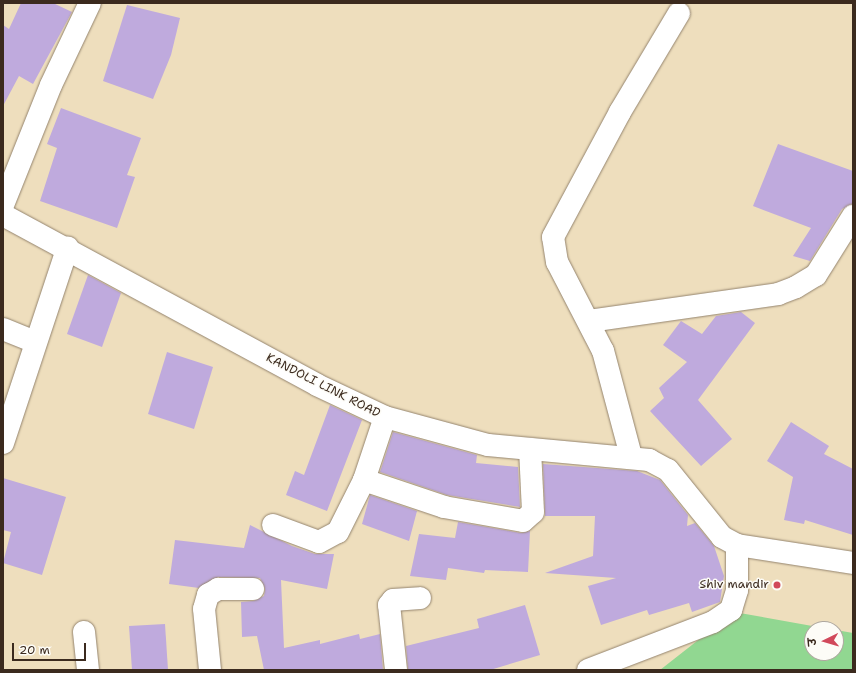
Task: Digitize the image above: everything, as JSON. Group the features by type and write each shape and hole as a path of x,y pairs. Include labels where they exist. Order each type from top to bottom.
{"street":[{"path":"3,205 51,85 90,3"},
{"path":"631,456 608,366 590,321 557,262 553,237 620,112 679,13"},
{"name":"KANDOLI LINK ROAD","path":"3,214 68,247 317,385 385,417 488,445 631,456 668,470 722,537 738,545 853,563"},
{"path":"590,321 778,294 796,287 816,275 853,216"},
{"path":"3,443 68,247"},
{"path":"3,329 36,342"},
{"path":"273,525 302,537 319,542 328,540 338,532 364,480 385,417"},
{"path":"364,480 444,507 523,521 533,512 530,449"},
{"path":"588,670 713,622 731,610 737,590 738,545"},
{"path":"210,670 204,609 208,596 218,589 253,589"},
{"path":"396,670 389,605 393,600 420,598"},
{"path":"84,632 88,670"}],"green space":[{"path":"734,612 804,625 804,661 844,661 844,631 853,633 853,670 660,670"}],"building":[{"path":"21,3 53,3 72,12 33,84 19,76 3,106 3,25 9,29"},
{"path":"127,5 180,18 171,55 153,99 103,81"},
{"path":"61,108 141,138 127,175 135,177 117,228 40,201 57,148 47,144"},
{"path":"778,144 853,171 853,204 842,209 810,261 793,256 811,228 753,206"},
{"path":"88,275 121,293 102,347 67,334"},
{"path":"741,312 755,323 698,400 732,439 701,466 650,411 664,398 659,388 687,362 663,345 681,321 702,334 716,316"},
{"path":"167,352 213,367 194,429 148,414"},
{"path":"330,405 362,420 327,511 286,495 295,471 304,475"},
{"path":"791,422 829,446 824,454 853,469 853,535 805,520 804,524 784,520 793,477 767,461"},
{"path":"393,432 477,455 476,463 518,467 520,507 447,495 380,472"},
{"path":"543,464 637,471 660,480 688,515 687,526 695,523 714,546 724,576 720,602 692,612 689,603 649,615 647,610 601,625 588,586 616,578 545,573 593,556 595,516 545,516"},
{"path":"3,478 66,497 42,575 3,563 11,532 3,530"},
{"path":"370,495 417,511 409,541 362,524"},
{"path":"458,522 521,533 530,531 528,572 485,570 484,573 448,568 446,580 410,576 419,534 455,538"},
{"path":"250,525 292,546 315,554 334,554 327,589 281,580 284,648 320,640 320,644 359,634 360,639 380,634 383,670 264,670 257,636 242,637 241,602 253,601 264,596 265,589 260,578 218,577 199,588 169,584 175,540 244,548"},
{"path":"525,605 540,655 490,670 408,670 406,646 479,628 477,619"},
{"path":"165,624 168,670 132,670 129,626"}],"place":[{"name":"Shiv mandir","path":"777,585"}]}
